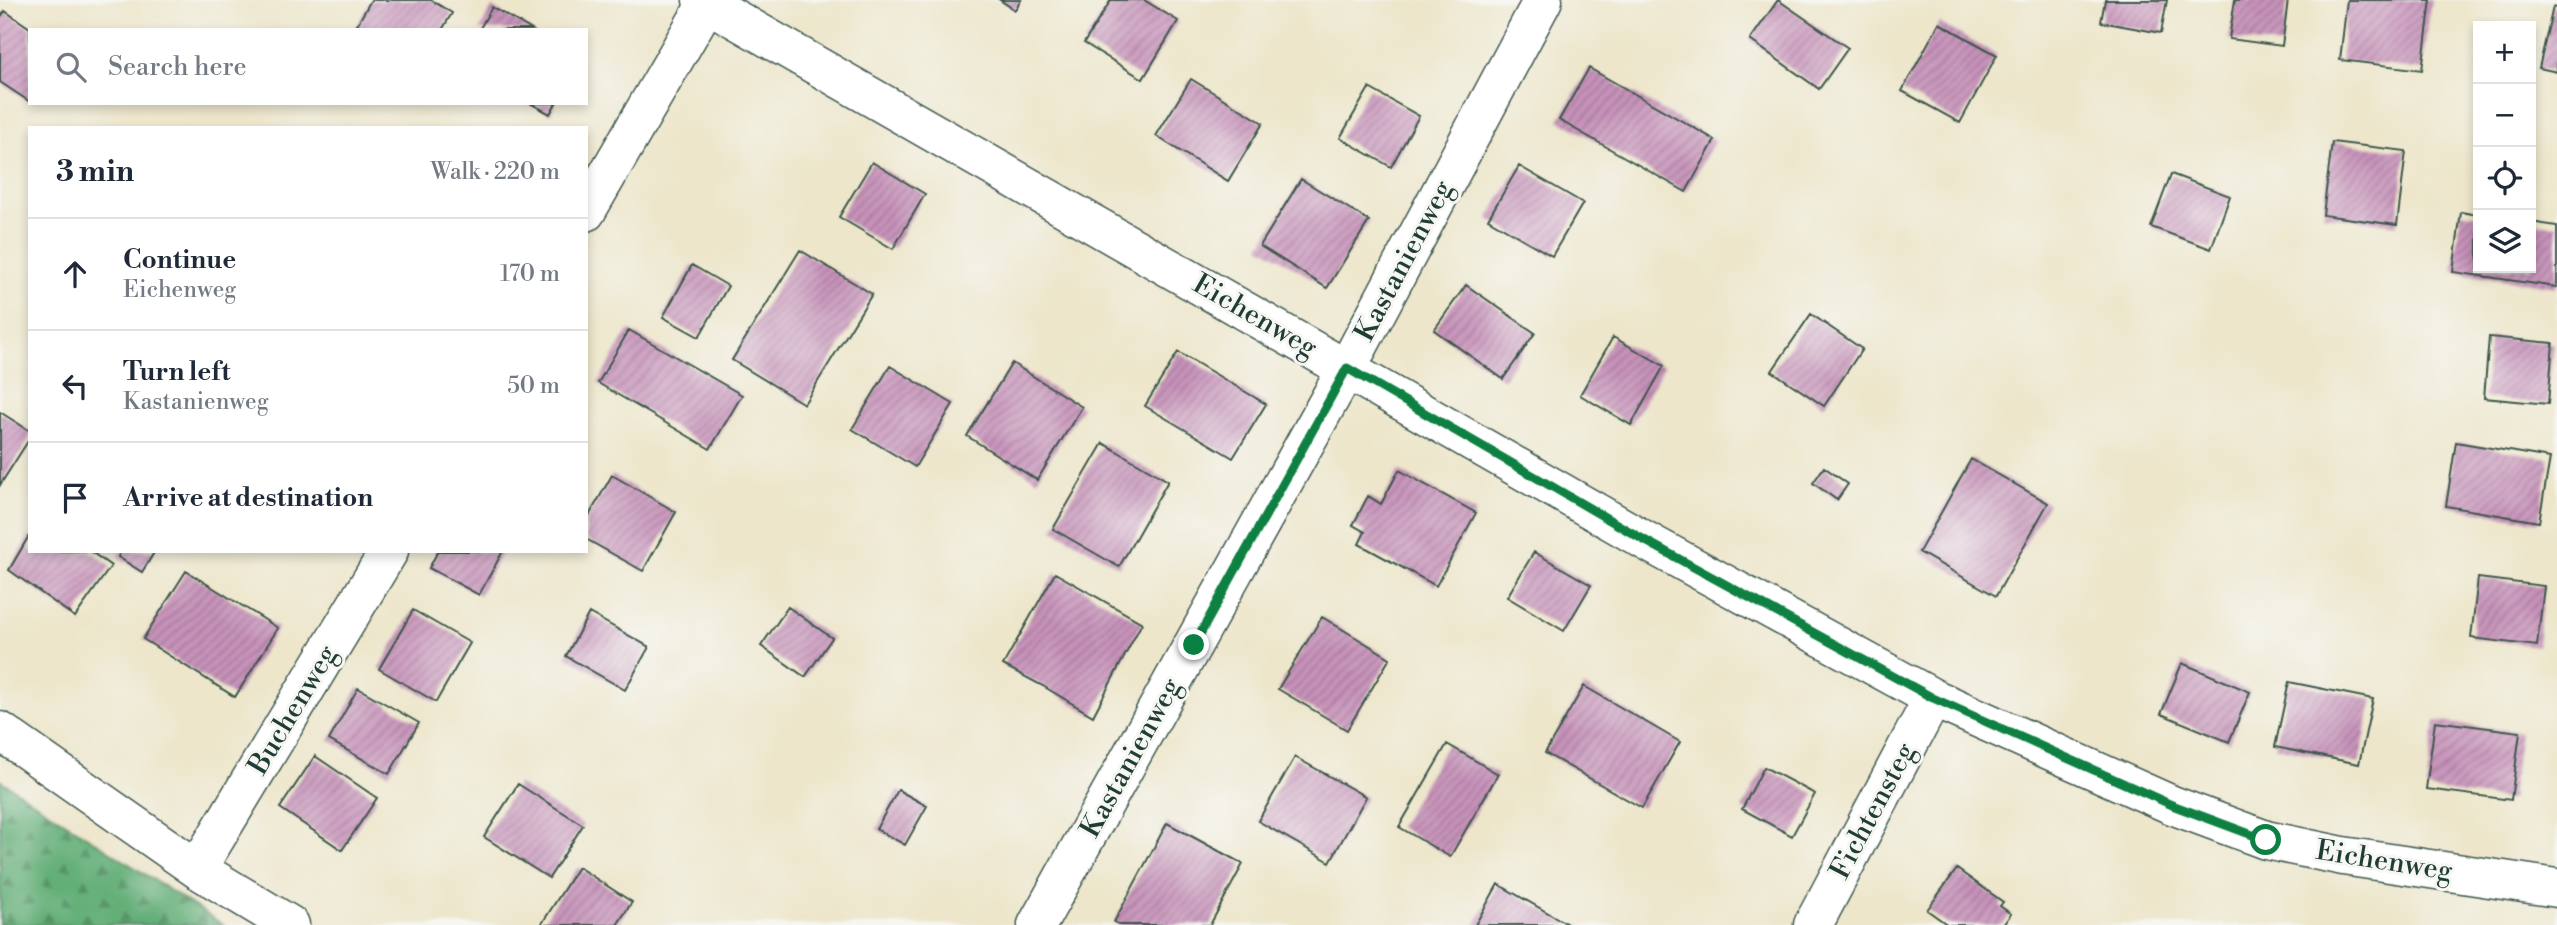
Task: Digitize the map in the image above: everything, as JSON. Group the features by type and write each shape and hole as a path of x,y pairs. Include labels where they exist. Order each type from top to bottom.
{"street":[{"name":"Kastanienweg","path":"1037,925 1347,368 1543,0"},
{"name":"Eichenweg","path":"705,1 1646,541 1933,698 2172,805 2266,840 2343,856 2557,888"},
{"path":"588,208 705,1"},
{"name":"Buchenweg","path":"197,869 388,553"},
{"name":"Fichtensteg","path":"1813,925 1933,698"},
{"path":"0,731 197,869 290,925"}],"green space":[{"path":"0,780 223,925 0,925"}],"building":[{"path":"371,0 431,0 452,13 443,28 355,28"},
{"path":"1000,0 1021,0 1015,10"},
{"path":"1111,0 1144,0 1178,21 1143,79 1084,43"},
{"path":"1778,0 1848,48 1819,89 1750,40"},
{"path":"2105,0 2167,0 2161,33 2101,22"},
{"path":"2235,0 2288,0 2282,46 2229,39"},
{"path":"2347,0 2431,0 2422,70 2340,60"},
{"path":"492,7 529,28 480,28"},
{"path":"2553,7 2557,8 2557,72 2539,68"},
{"path":"5,11 30,28 28,101 0,82 0,18"},
{"path":"1939,23 1997,55 1960,123 1902,91"},
{"path":"1589,68 1715,140 1686,192 1559,120"},
{"path":"1191,79 1263,123 1228,181 1156,136"},
{"path":"1369,88 1419,116 1391,167 1340,138"},
{"path":"534,105 555,105 550,114"},
{"path":"2332,142 2406,151 2397,225 2323,215"},
{"path":"872,162 925,194 893,249 839,217"},
{"path":"1519,166 1583,203 1552,256 1488,219"},
{"path":"2171,174 2230,196 2211,249 2151,227"},
{"path":"1301,179 1369,221 1327,288 1260,246"},
{"path":"2461,212 2473,214 2473,273 2536,273 2536,223 2557,226 2557,287 2453,272"},
{"path":"800,250 872,294 804,404 732,360"},
{"path":"692,265 728,286 699,337 663,317"},
{"path":"1466,285 1535,333 1503,379 1434,330"},
{"path":"1811,314 1862,349 1824,406 1772,371"},
{"path":"629,330 742,395 710,449 598,383"},
{"path":"1613,337 1664,366 1631,425 1580,395"},
{"path":"2489,337 2553,343 2548,404 2484,398"},
{"path":"1178,352 1266,404 1233,458 1145,406"},
{"path":"1012,363 1082,407 1037,480 967,436"},
{"path":"890,366 953,404 915,467 852,429"},
{"path":"0,412 28,430 28,441 0,485"},
{"path":"2456,442 2550,458 2539,522 2446,506"},
{"path":"1103,443 1168,481 1119,567 1053,529"},
{"path":"1971,459 2048,503 1996,596 1919,552"},
{"path":"1824,467 1848,484 1837,500 1813,483"},
{"path":"1399,470 1476,513 1436,586 1359,544 1365,532 1353,525 1368,496 1381,504"},
{"path":"612,475 676,512 643,571 588,540 588,517"},
{"path":"28,537 28,553 93,553 111,566 75,617 9,570"},
{"path":"1534,552 1591,585 1564,631 1507,597"},
{"path":"120,553 154,553 142,572 118,557"},
{"path":"437,553 502,553 479,595 429,568"},
{"path":"186,571 278,628 235,697 143,639"},
{"path":"1055,573 1142,623 1093,716 1003,665"},
{"path":"2478,578 2544,586 2537,646 2471,638"},
{"path":"788,607 832,638 805,677 761,646"},
{"path":"413,610 470,643 436,702 379,669"},
{"path":"589,613 649,647 625,690 566,656"},
{"path":"1322,617 1390,658 1347,730 1278,689"},
{"path":"2182,663 2250,692 2229,742 2161,714"},
{"path":"2289,682 2373,699 2359,764 2275,747"},
{"path":"1584,686 1680,742 1642,808 1545,753"},
{"path":"358,688 419,723 389,774 329,740"},
{"path":"2435,721 2520,732 2511,800 2426,789"},
{"path":"1447,744 1498,774 1450,857 1399,827"},
{"path":"315,756 377,798 342,850 280,808"},
{"path":"1295,757 1366,797 1330,862 1258,821"},
{"path":"1764,767 1815,794 1792,836 1742,809"},
{"path":"518,784 583,825 549,878 484,837"},
{"path":"898,790 927,806 905,845 876,829"},
{"path":"1167,823 1243,864 1210,925 1120,925 1114,922"},
{"path":"578,867 632,902 617,925 541,925"},
{"path":"1957,869 2003,902 2000,906 2011,914 2003,925 1948,925 1927,910"},
{"path":"1498,884 1569,925 1475,925"}],"route":[{"path":"1194,645 1347,368 1646,541 1933,698 2172,805 2266,840"}]}
